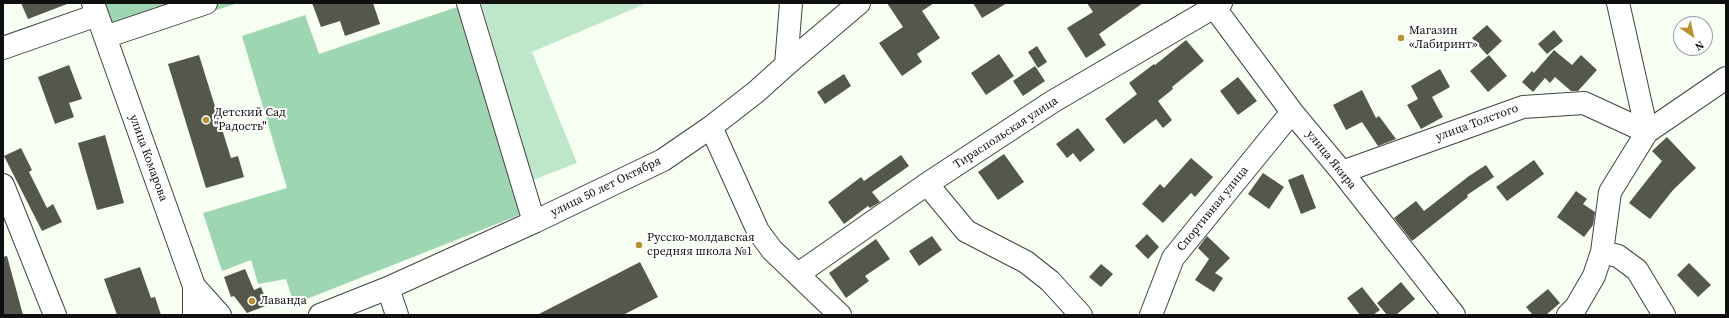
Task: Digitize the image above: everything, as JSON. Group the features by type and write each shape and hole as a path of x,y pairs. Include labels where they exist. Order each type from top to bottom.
{"street":[{"path":"105,37 206,3"},
{"path":"468,3 534,222"},
{"path":"786,65 791,3"},
{"name":"улица 50 лет Октября","path":"320,315 388,288 534,222 662,160 756,92 859,3"},
{"path":"1618,3 1648,132"},
{"name":"улица Якира","path":"1215,4 1292,112 1342,172 1454,315"},
{"name":"Тираспольская улица","path":"798,274 927,184 1052,102 1215,4"},
{"path":"3,48 95,9"},
{"name":"улица Комарова","path":"95,9 194,286 194,315"},
{"path":"1568,315 1576,307 1594,276 1602,252 1610,192 1648,132 1726,78"},
{"name":"улица Толстого","path":"1342,172 1523,107 1584,103 1648,132"},
{"name":"Спортивная улица","path":"1151,315 1173,258 1292,112"},
{"path":"711,126 758,231 772,250 840,315"},
{"path":"927,184 966,231 1026,262 1050,281 1081,315"},
{"path":"3,185 55,315"},
{"path":"1602,252 1618,256 1638,270 1664,315"},
{"path":"194,286 220,315"},
{"path":"388,288 397,315"}],"green space":[{"path":"105,3 238,3 119,42"},
{"path":"481,3 647,3 532,52 577,163 533,180"},
{"path":"457,7 522,214 294,304 286,279 258,284 251,260 222,271 203,213 287,188 242,36 305,15 319,54"}],"building":[{"path":"21,3 67,3 67,4 28,19"},
{"path":"312,3 373,3 380,24 345,36 340,21 321,27"},
{"path":"887,3 934,3 922,11 940,38 917,54 922,62 902,76 879,43 903,27"},
{"path":"973,3 1007,3 982,18"},
{"path":"1087,3 1143,3 1099,34 1106,45 1086,58 1067,28 1093,12"},
{"path":"1487,25 1502,41 1487,55 1472,38"},
{"path":"1554,30 1563,41 1547,54 1538,44"},
{"path":"1186,40 1204,61 1172,87 1173,89 1158,101 1172,120 1163,128 1156,119 1124,144 1105,119 1137,94 1129,83 1154,64 1155,65"},
{"path":"1037,46 1047,62 1038,68 1028,52"},
{"path":"1554,50 1572,65 1581,55 1597,70 1578,91 1571,91 1555,77 1550,83 1545,78 1533,92 1522,82 1532,71 1534,73"},
{"path":"999,54 1014,76 986,95 971,73"},
{"path":"199,55 231,158 238,156 244,177 206,188 168,64"},
{"path":"1489,55 1507,76 1488,92 1470,71"},
{"path":"69,65 82,99 69,103 74,117 55,124 38,77"},
{"path":"1035,66 1045,81 1023,96 1013,81"},
{"path":"1440,69 1450,87 1432,97 1443,117 1421,129 1407,105 1418,99 1411,86"},
{"path":"844,74 851,86 825,104 817,92"},
{"path":"1238,77 1257,101 1238,115 1220,91"},
{"path":"1362,90 1376,118 1379,116 1396,139 1378,146 1362,122 1346,130 1333,105"},
{"path":"1078,128 1095,150 1080,162 1073,153 1067,158 1056,144"},
{"path":"105,135 124,203 97,210 78,143"},
{"path":"1667,137 1696,168 1673,190 1650,219 1629,203 1662,161 1652,151"},
{"path":"21,148 32,170 29,172 47,208 53,204 62,222 42,231 4,156"},
{"path":"1004,154 1024,182 998,200 978,172"},
{"path":"901,155 909,166 872,192 880,202 870,208 868,206 844,224 828,202 861,177 864,181"},
{"path":"1191,158 1213,177 1195,197 1191,193 1163,223 1142,204 1160,184 1164,188"},
{"path":"1534,160 1544,174 1507,201 1496,187"},
{"path":"1486,165 1494,177 1467,195 1468,197 1412,241 1394,218 1416,201 1424,211 1469,176"},
{"path":"1263,173 1284,187 1269,209 1248,194"},
{"path":"1303,174 1316,208 1301,214 1288,180"},
{"path":"1576,191 1587,199 1583,204 1595,212 1593,225 1584,237 1557,217"},
{"path":"1147,234 1159,247 1148,259 1135,246"},
{"path":"932,236 942,250 919,266 909,251"},
{"path":"1207,236 1230,258 1215,273 1223,278 1214,292 1195,280 1209,259 1198,248"},
{"path":"876,239 890,259 865,276 869,281 846,298 829,273"},
{"path":"7,256 23,315 3,315 3,257"},
{"path":"640,262 658,297 623,315 537,315"},
{"path":"1689,263 1711,285 1698,297 1677,275"},
{"path":"1101,264 1113,274 1101,287 1089,277"},
{"path":"140,267 151,298 155,297 161,315 117,315 104,279"},
{"path":"245,269 254,290 261,287 268,305 247,313 234,296 231,297 224,277"},
{"path":"1401,282 1415,299 1396,315 1387,315 1377,303"},
{"path":"1362,287 1380,310 1373,315 1360,315 1347,298"},
{"path":"1548,289 1560,303 1546,315 1533,315 1526,307"}],"place":[{"name":"Магазин «Лабиринт»","path":"1401,38"},
{"name":"Детский Сад \"Радость\"","path":"206,120"},
{"name":"Русско-молдавская средняя школа №1","path":"639,245"},
{"name":"Лаванда","path":"252,301"}]}
